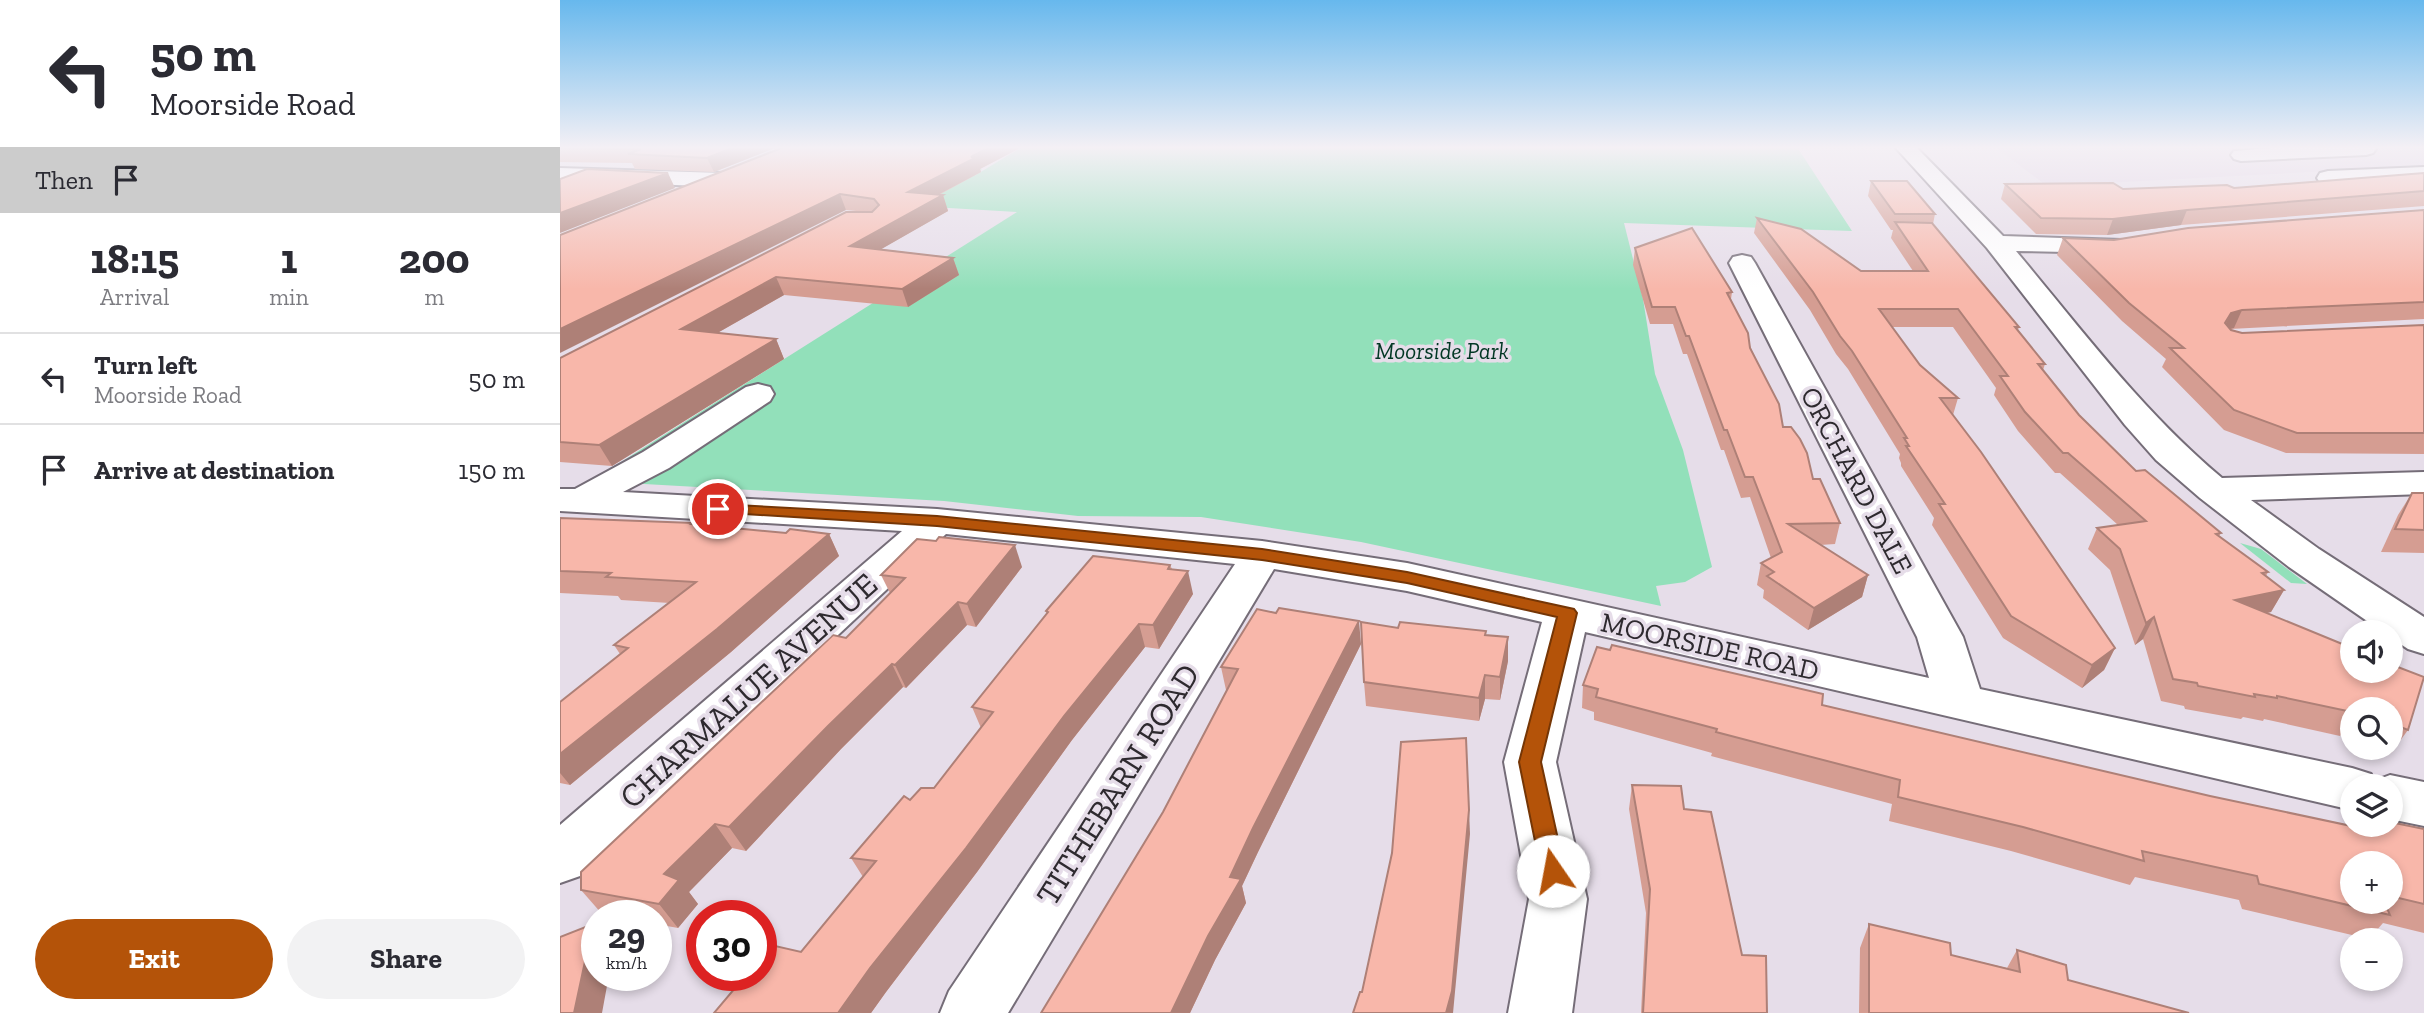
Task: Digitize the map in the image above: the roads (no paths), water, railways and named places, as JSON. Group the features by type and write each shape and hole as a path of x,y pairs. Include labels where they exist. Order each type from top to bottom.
{"street":[{"path":"672,200 686,194"},
{"path":"1950,194 1996,243 2137,418 2169,452 2213,490 2304,558 2424,638"},
{"path":"1996,243 2119,244"},
{"name":"ORCHARD DALE","path":"1742,263 1940,637 1960,703"},
{"path":"571,500 656,460 758,394"},
{"path":"2213,490 2419,483"},
{"name":"MOORSIDE ROAD","path":"571,500 937,521 1262,554 1407,578 2340,786"},
{"name":"CHARMALUE AVENUE","path":"560,859 937,521"},
{"name":"TITHEBARN ROAD","path":"972,1013 1262,554"},
{"path":"1540,1013 1558,899 1530,762 1567,613"},
{"path":"2403,800 2424,804"}],"park label":[{"name":"Moorside Park","path":"1442,351"}]}
